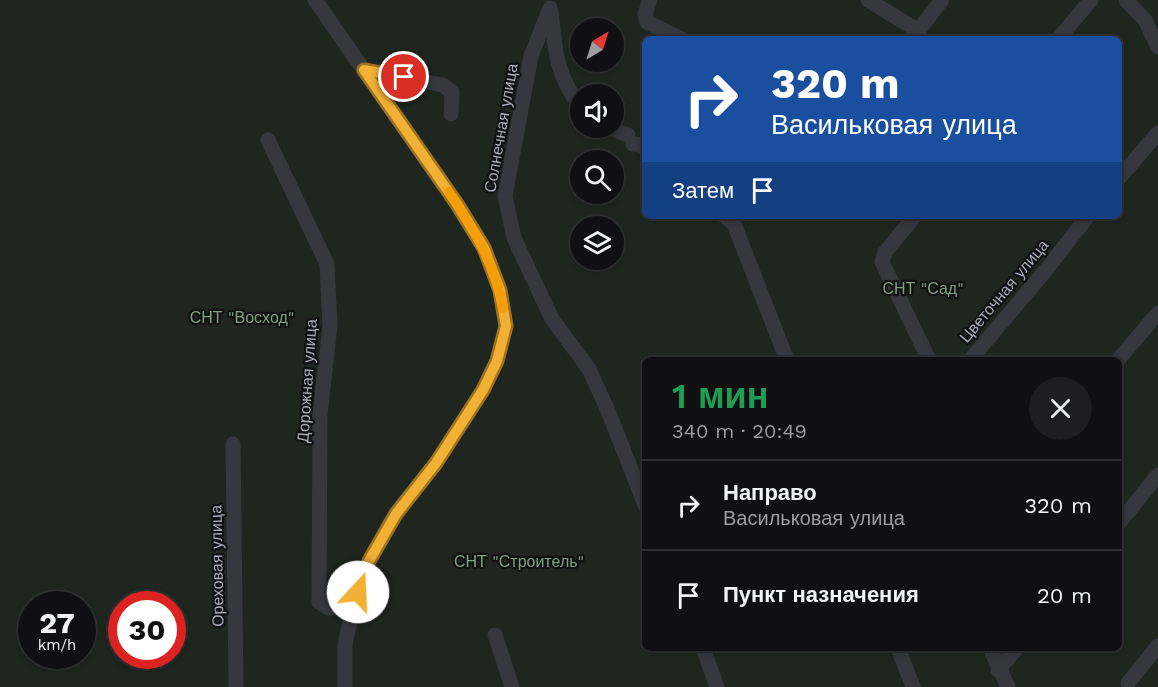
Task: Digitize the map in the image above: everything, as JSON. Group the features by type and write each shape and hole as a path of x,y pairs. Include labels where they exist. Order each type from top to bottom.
{"street":[{"path":"315,0 457,204 484,248 500,290 506,326 497,361 483,390 436,463 396,514 369,561 353,607 345,645 345,687"},
{"path":"868,0 916,35 942,0"},
{"path":"1061,36 1091,0"},
{"path":"1125,0 1145,20 1158,46"},
{"name":"Солнечная улица","path":"548,4 559,67 570,92"},
{"name":"Солнечная улица","path":"548,4 531,57 505,196 514,238 552,320 589,369 642,497"},
{"path":"647,7 647,22 675,36"},
{"path":"364,70 443,85 452,92 450,114"},
{"path":"1122,175 1158,133"},
{"name":"Дорожная улица","path":"268,140 327,264 330,326 320,416 319,602 329,608 353,607"},
{"path":"728,219 734,224 786,357"},
{"path":"912,219 885,252 882,262 928,357"},
{"name":"Цветочная улица","path":"973,357 1086,219"},
{"path":"1122,357 1158,314"},
{"name":"Ореховая улица","path":"233,444 236,687"},
{"path":"1122,519 1158,476"},
{"path":"495,635 512,687"},
{"path":"1128,683 1158,646"},
{"path":"704,651 717,687"},
{"path":"899,651 913,687"},
{"path":"991,651 1008,687"},
{"path":"998,669 1014,651"}],"green space":[{"path":"0,0 1158,0 1158,687 0,687"}],"slow traffic":[{"path":"449,192 484,248 500,290 503,308"}],"route":[{"path":"358,592 369,561 396,514 436,463 483,390 497,361 506,326 500,290 484,248 457,204 364,70 404,77"}],"park label":[{"name":"СНТ \"Сад\"","path":"923,288"},
{"name":"СНТ \"Восход\"","path":"242,317"},
{"name":"СНТ \"Строитель\"","path":"519,561"}]}
